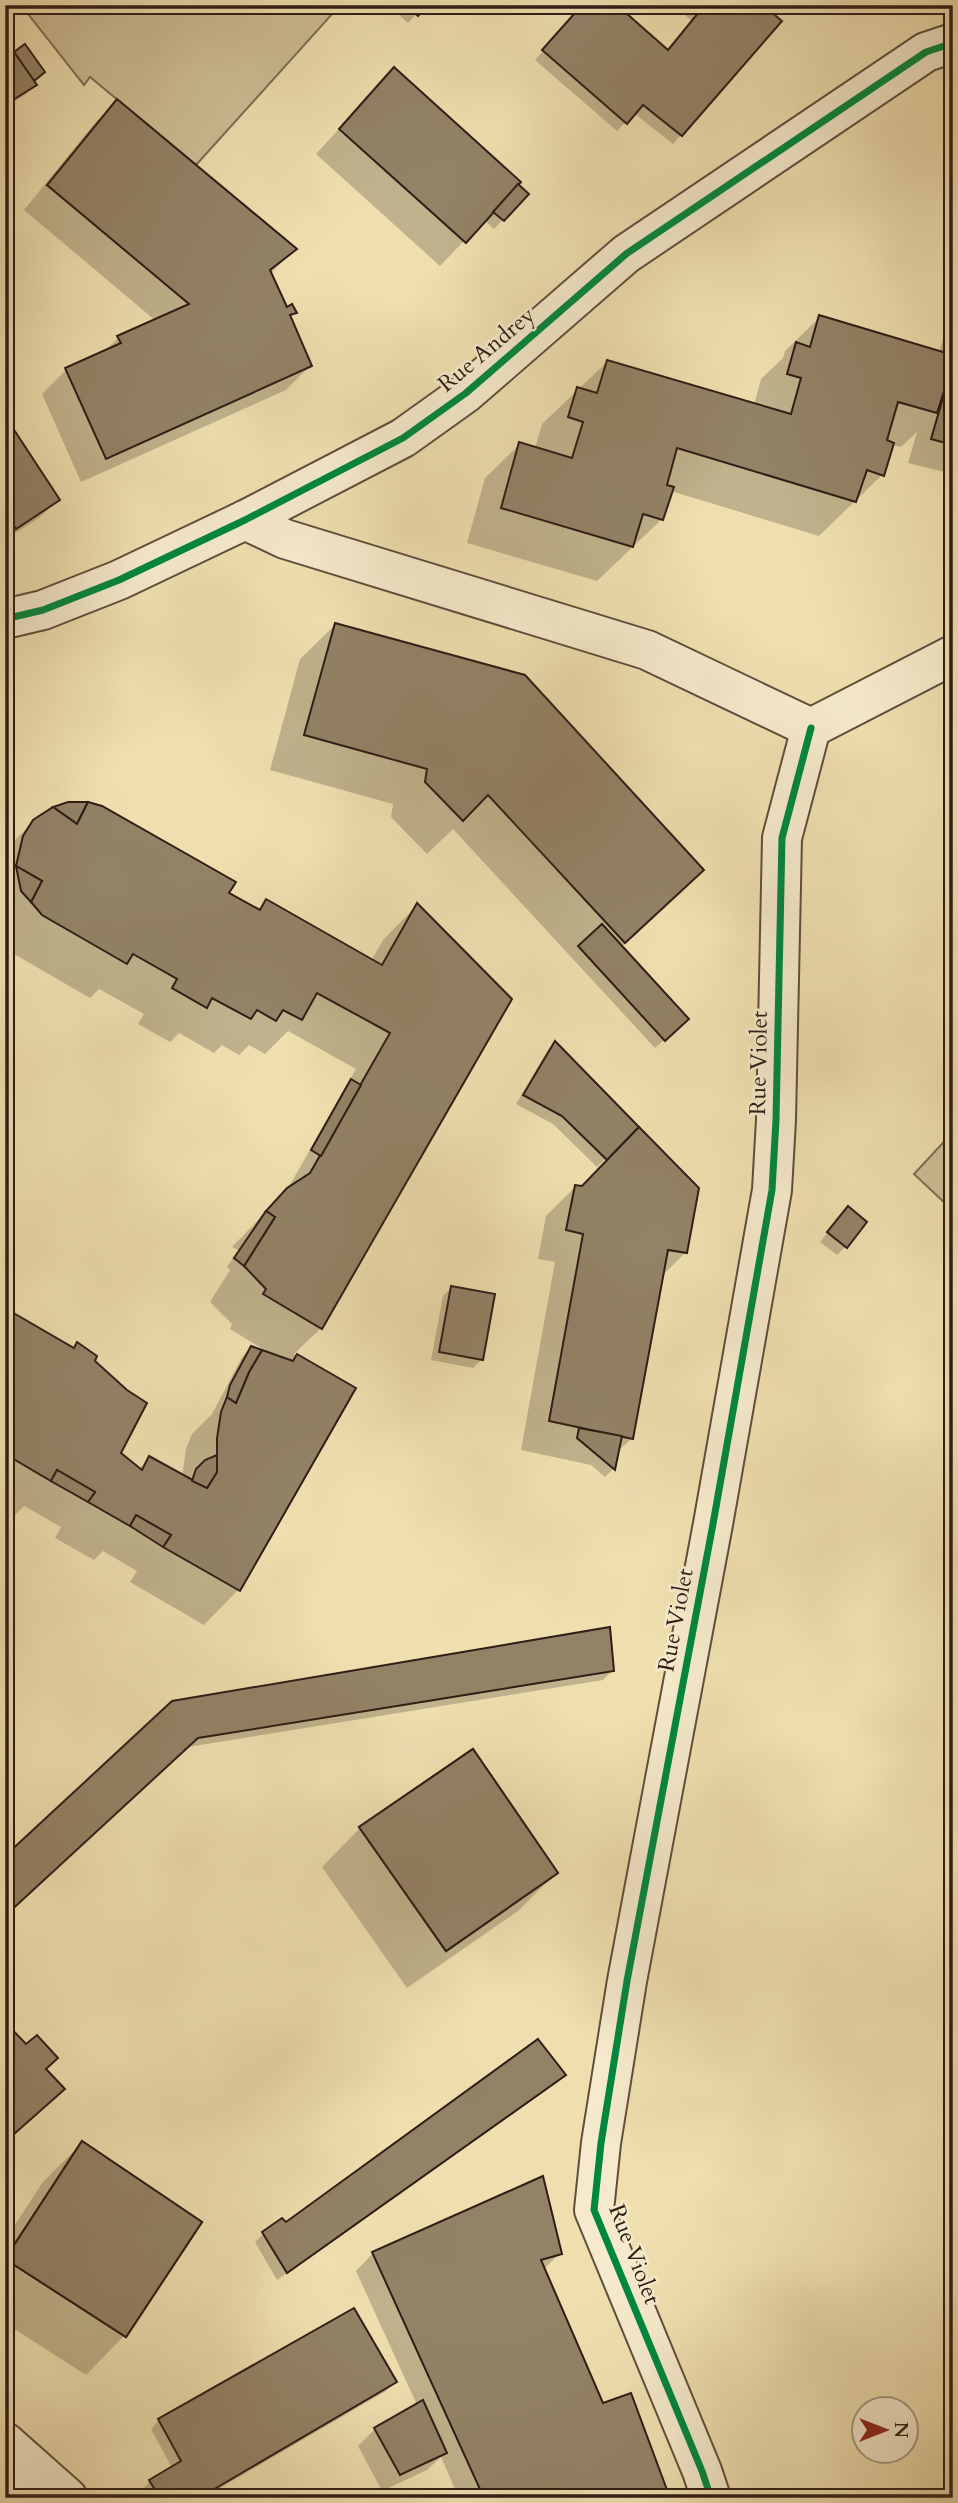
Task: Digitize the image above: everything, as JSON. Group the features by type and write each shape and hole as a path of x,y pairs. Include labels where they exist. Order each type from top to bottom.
{"street":[{"name":"Rue Andrey","path":"5,619 43,610 119,580 245,520 403,438 466,393 626,254 926,52 953,43"},
{"path":"245,520 285,539 646,650 811,728 953,655"},
{"name":"Rue Violet","path":"710,2498 702,2471 594,2210 601,2143 627,1981 716,1511 772,1190 782,838 811,728"},
{"path":"5,2442 68,2498"}],"lane":[{"path":"5,2495 34,2468"}],"shaded area":[{"path":"21,5 329,5 334,12 196,165 90,77 84,85"},
{"path":"953,1132 953,1199 947,1205 914,1174"}],"building":[{"path":"407,5 427,5 418,16"},
{"path":"582,5 617,5 668,50 699,12 692,5 763,5 782,21 682,136 643,105 627,124 542,50"},
{"path":"25,44 45,72 34,81 14,52"},
{"path":"14,52 37,85 5,105 5,58"},
{"path":"394,67 521,182 466,243 339,129"},
{"path":"117,99 297,249 270,270 287,307 292,304 297,313 290,315 312,366 106,459 65,368 121,343 117,336 189,304 47,185"},
{"path":"518,184 529,194 504,221 493,212"},
{"path":"819,315 953,355 953,363 937,413 898,402 887,440 894,443 884,476 867,470 856,502 677,448 667,485 674,487 663,520 643,514 633,547 501,508 519,442 572,458 583,422 568,417 577,387 597,393 607,360 791,414 801,378 787,374 796,342 810,347"},
{"path":"953,363 953,445 931,439"},
{"path":"953,363 953,388 946,386"},
{"path":"5,416 60,500 16,529 12,523 5,528"},
{"path":"335,623 525,675 704,870 625,943 488,795 463,821 425,782 427,769 304,735"},
{"path":"68,802 88,802 77,824 53,807"},
{"path":"88,802 102,806 236,882 229,893 260,910 266,899 382,965 417,903 512,999 322,1329 263,1294 266,1289 244,1266 275,1217 266,1211 287,1188 310,1173 390,1033 317,993 302,1020 283,1010 276,1021 257,1010 251,1019 212,998 207,1008 172,988 177,979 133,954 127,964 42,915 31,902 42,881 16,866 23,836 33,820 53,807 77,824"},
{"path":"16,866 42,881 31,902 21,891"},
{"path":"602,924 689,1019 665,1041 578,946"},
{"path":"555,1041 639,1127 607,1160 562,1116 523,1095"},
{"path":"351,1079 361,1085 321,1156 311,1150"},
{"path":"639,1127 699,1188 687,1253 668,1250 633,1439 549,1421 583,1234 566,1230 575,1185 582,1186"},
{"path":"848,1206 867,1222 847,1248 827,1232"},
{"path":"266,1211 275,1217 244,1266 234,1258"},
{"path":"451,1286 495,1294 483,1360 439,1352"},
{"path":"5,1308 74,1348 77,1342 97,1356 95,1361 127,1390 147,1403 121,1453 142,1470 149,1456 207,1488 217,1472 217,1438 221,1412 227,1397 236,1403 262,1350 293,1361 297,1354 356,1388 240,1591 163,1547 171,1535 136,1515 130,1526 88,1502 95,1492 57,1470 51,1481 5,1454"},
{"path":"251,1346 262,1350 236,1403 227,1397 230,1385"},
{"path":"579,1428 622,1436 615,1470 577,1438"},
{"path":"217,1455 217,1472 207,1488 192,1481 196,1469 205,1460"},
{"path":"57,1470 95,1492 88,1502 51,1481"},
{"path":"136,1515 171,1535 163,1547 130,1526"},
{"path":"610,1627 614,1671 198,1738 5,1916 5,1856 172,1701"},
{"path":"473,1749 558,1873 446,1951 359,1827"},
{"path":"473,1749 558,1873 446,1951 359,1827"},
{"path":"5,2022 26,2044 37,2035 58,2058 46,2069 65,2089 5,2142"},
{"path":"538,2039 566,2075 287,2273 262,2232 282,2218 286,2222"},
{"path":"82,2141 202,2222 126,2337 5,2259"},
{"path":"82,2141 202,2222 126,2337 5,2259"},
{"path":"543,2176 562,2254 541,2260 603,2403 631,2393 670,2498 484,2498 372,2252"},
{"path":"354,2308 397,2382 199,2498 160,2498 149,2480 181,2461 158,2419"},
{"path":"423,2400 447,2453 400,2475 374,2428"}],"cycle path":[{"path":"5,619 43,610 119,580 245,520 403,438 466,393 626,254 926,52 953,43"},
{"path":"711,2498 594,2210 601,2143 627,1981 713,1524 772,1190 782,838 811,728"}]}
